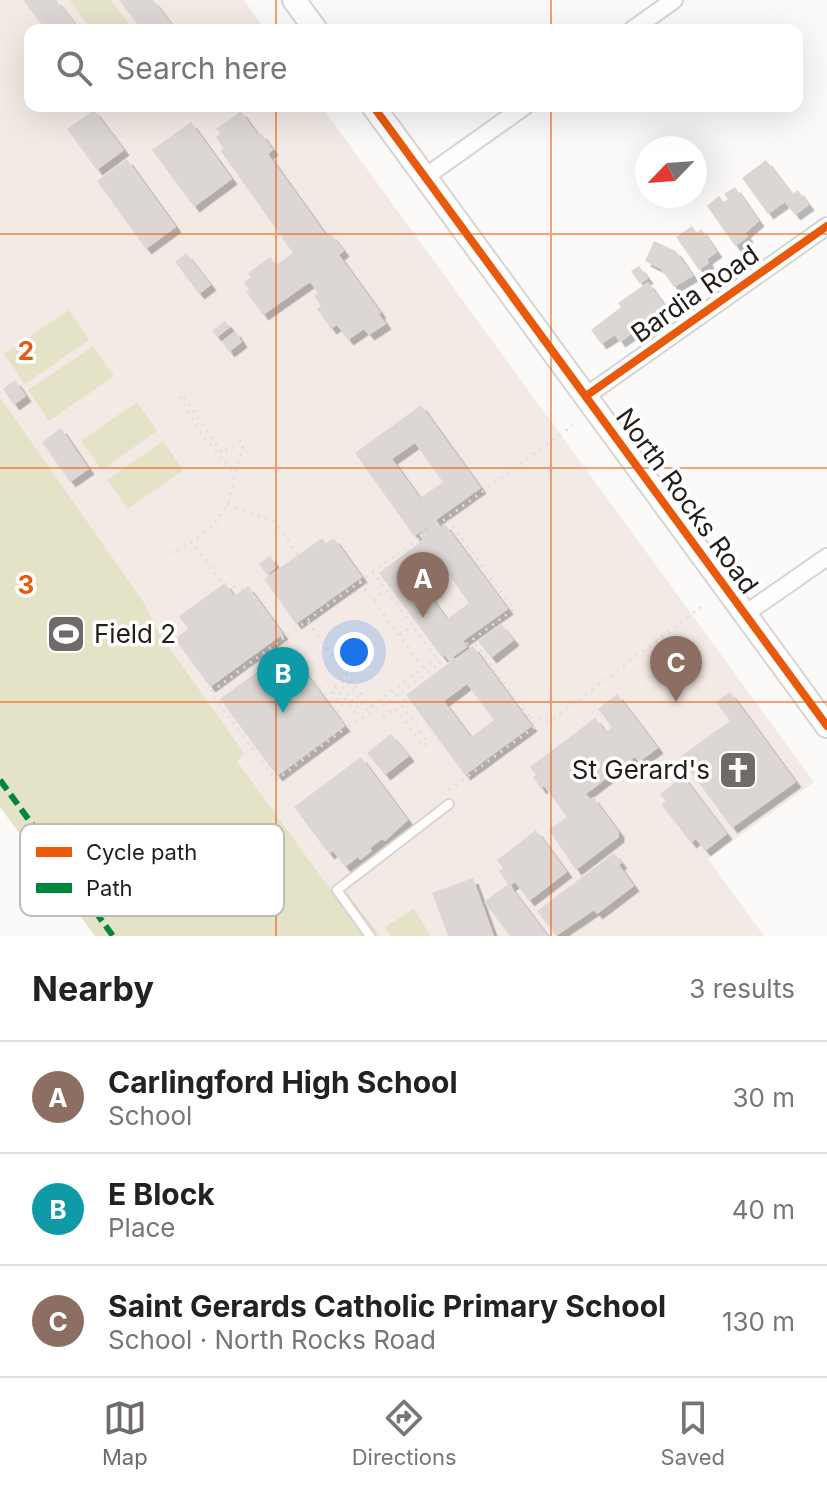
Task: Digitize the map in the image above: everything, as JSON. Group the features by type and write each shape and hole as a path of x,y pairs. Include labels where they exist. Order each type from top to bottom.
{"street":[{"path":"294,0 312,24"},
{"path":"640,24 674,0"},
{"name":"North Rocks Road","path":"377,112 827,726"},
{"path":"425,177 517,112"},
{"name":"Bardia Road","path":"586,396 827,226"},
{"path":"745,614 827,557"}],"lane":[{"path":"370,936 337,890 449,804"}],"path":[{"path":"174,551 173,554 212,527 228,504 236,474 243,444 241,441 222,453 182,397 203,436 236,474"},
{"path":"447,518 514,609 276,780 211,692 573,425"},
{"path":"228,504 275,522 298,555"},
{"path":"191,542 223,584 248,590 348,726"},
{"path":"373,572 440,663"},
{"path":"360,582 423,668"},
{"path":"373,600 386,590"},
{"path":"530,718 551,721 704,605"},
{"path":"307,621 371,707"},
{"path":"399,635 413,625"},
{"path":"449,804 442,795 536,726 472,640"},
{"path":"369,713 371,707 437,658"},
{"path":"337,711 343,707 331,690 336,687 355,712 359,709 340,684 346,680 369,713"},
{"path":"383,717 395,708 423,746 428,742 401,704 405,701 400,693"}],"shaded area":[{"path":"0,0 244,0 261,24 24,24 24,112 325,112 814,782 708,859 764,936 380,936 350,894 339,901 237,761 245,754 159,633 145,604 0,397"},
{"path":"70,0 111,0 129,24 87,24"},
{"path":"69,310 89,340 25,384 4,354"},
{"path":"93,346 114,376 49,421 28,390"},
{"path":"0,397 145,604 159,633 245,754 237,761 283,824 20,824 20,834 0,807"},
{"path":"137,402 157,431 102,470 81,441"},
{"path":"163,441 183,470 128,509 107,480"},
{"path":"284,826 339,901 349,894 380,936 95,936 80,916 284,916"},
{"path":"414,909 431,936 391,936 385,927"}],"building":[{"path":"23,0 56,0 75,24 41,24"},
{"path":"119,0 153,0 171,24 137,24"},
{"path":"96,112 124,150 97,170 67,129"},
{"path":"242,112 258,135 261,133 273,150 268,154 327,236 331,234 344,251 339,255 386,324 369,335 364,329 348,340 337,325 331,329 317,309 321,306 314,296 318,293 310,282 263,315 246,292 249,290 244,282 251,277 248,273 270,257 276,265 293,253 220,150 223,148 216,137 220,134 216,129"},
{"path":"191,122 232,179 194,207 152,150"},
{"path":"127,159 176,227 146,249 97,181"},
{"path":"766,160 792,194 798,190 809,205 795,215 785,202 768,214 742,178"},
{"path":"735,187 759,221 745,233 748,237 735,246 707,206 719,196 724,202 728,199 724,194"},
{"path":"692,226 697,233 701,229 717,252 699,270 676,237"},
{"path":"654,241 676,251 693,276 674,287 661,269 645,261"},
{"path":"186,253 211,285 199,294 175,262"},
{"path":"639,266 648,278 640,284 631,271"},
{"path":"648,282 667,309 620,342 615,335 601,344 591,330 621,307 618,303"},
{"path":"225,321 230,327 217,337 212,331"},
{"path":"235,331 242,342 229,352 222,341"},
{"path":"15,380 26,396 14,405 3,389"},
{"path":"421,405 481,488 436,520 441,527 445,524 508,609 463,641 467,647 453,657 455,659 473,646 532,726 465,775 406,695 450,662 445,655 442,657 379,573 423,540 419,535 434,524 414,536 355,453","holes":["415,443 443,482 420,498 392,459","442,565 469,603 447,619 420,582","467,684 494,720 471,737 444,701"]},
{"path":"61,428 89,469 70,482 42,442"},
{"path":"322,538 326,543 334,538 362,577 296,624 264,579"},
{"path":"270,556 277,567 267,575 259,564"},
{"path":"225,583 234,596 248,586 283,634 210,687 175,639 188,629 179,616"},
{"path":"501,624 514,640 491,658 478,641"},
{"path":"288,649 345,726 277,776 220,699"},
{"name":"St Gerard's","path":"730,692 796,782 732,828 680,757 730,721 716,702"},
{"path":"617,694 658,748 639,762 635,757 586,794 590,799 593,797 619,832 619,837 576,870 549,830 567,817 544,786 541,789 530,767 595,718 606,732 612,727 598,709"},
{"path":"391,734 409,756 385,775 367,753"},
{"path":"361,757 408,820 385,841 382,839 370,848 372,851 360,860 358,857 345,867 333,851 329,854 294,807"},
{"path":"683,776 727,834 705,851 696,839 691,843 661,804 666,801 660,794"},
{"path":"536,830 567,872 529,901 515,882 510,886 548,936 510,936 484,902 508,884 499,871 503,868 497,860"},
{"path":"614,853 634,886 597,914 594,910 556,936 537,911"},
{"path":"473,878 494,936 448,936 432,893"}],"marked path":[{"path":"0,780 32,824"},
{"path":"99,916 113,936"}],"cycle path":[{"path":"377,112 827,726"},
{"path":"586,396 827,226"}],"place":[{"name":"Carlingford High School","path":"423,618"},
{"name":"Field 2","path":"66,634"},
{"name":"Saint Gerards Catholic Primary School","path":"676,702"},
{"name":"E Block","path":"283,713"},
{"name":"St Gerard's","path":"738,770"}]}
